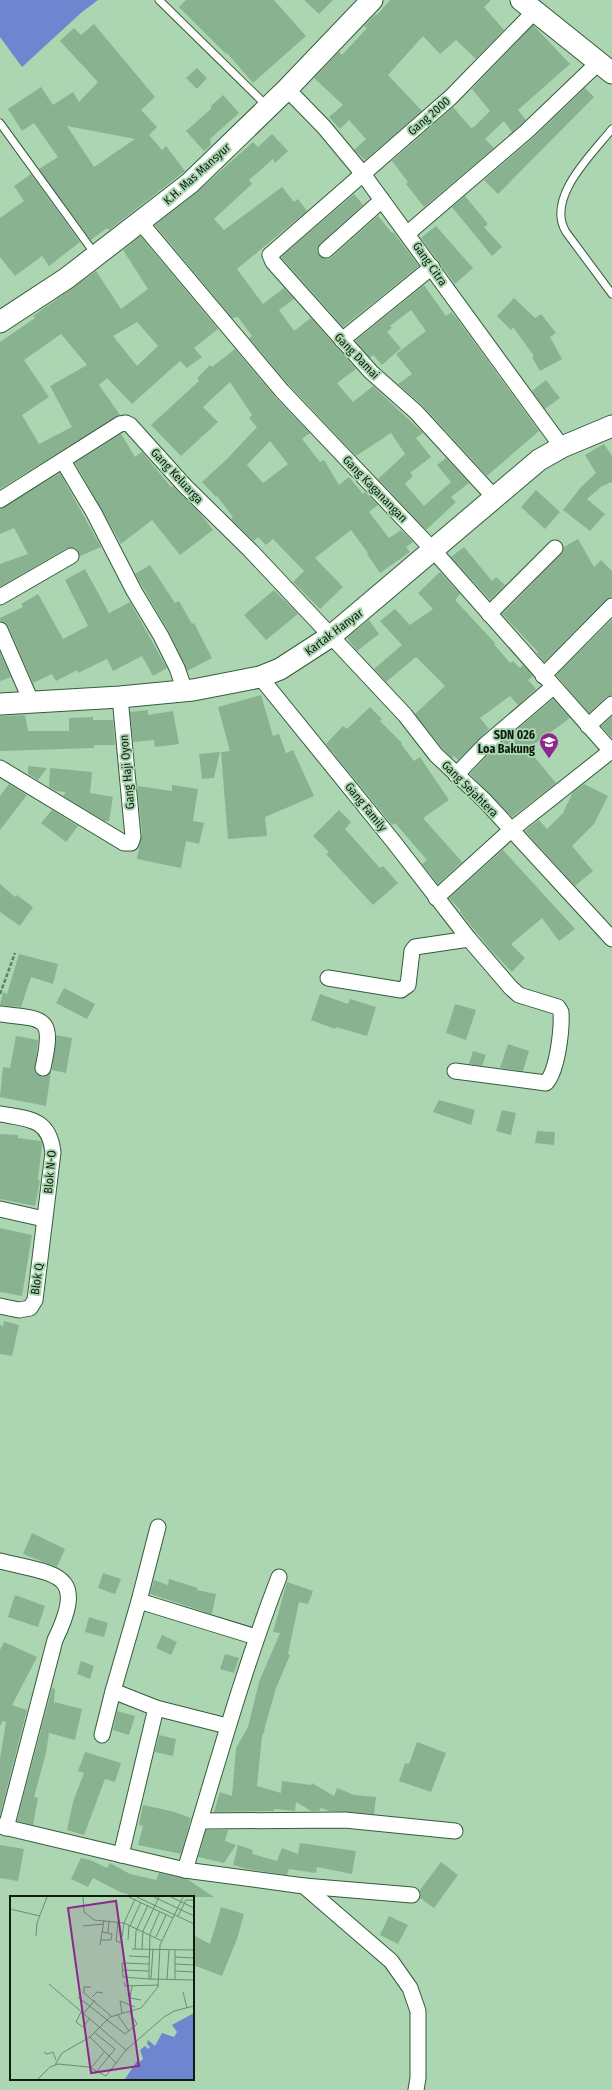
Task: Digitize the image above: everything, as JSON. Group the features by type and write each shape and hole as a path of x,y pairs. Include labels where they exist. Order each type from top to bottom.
{"street":[{"name":"K.H. Mas Mansyur","path":"0,322 67,278 141,223 190,183 287,89 372,0"},
{"path":"408,233 527,131 605,68 527,6"},
{"name":"Gang 2000","path":"318,214 451,97 527,6"},
{"name":"Gang Citra","path":"287,89 324,126 363,174 408,233 562,447"},
{"path":"326,250 382,200"},
{"name":"Gang Damai","path":"318,214 272,252 270,255 271,260 371,372 420,417 494,497"},
{"name":"Gang Kaganangan","path":"141,223 282,391 434,551 611,751"},
{"path":"342,340 432,267"},
{"name":"Gang Keluarga","path":"0,500 120,424 126,423 130,425 185,486 251,551 332,636"},
{"name":"Kartak Hanyar","path":"0,704 120,697 185,691 260,677 304,655 332,636 434,551 494,497 539,460 562,447 612,426"},
{"path":"63,461 94,513 134,591 161,636 177,668 185,691"},
{"path":"489,614 555,548"},
{"path":"0,597 71,556"},
{"path":"456,774 548,681 612,606"},
{"path":"0,630 31,701"},
{"name":"Gang Sejahtera","path":"332,636 405,715 436,755 485,802 612,939"},
{"name":"Gang Family","path":"260,677 393,841 468,939 519,994 558,1007 561,1012 562,1019 552,1070 546,1083 456,1071"},
{"name":"Gang Haji Oyon","path":"0,768 128,845 132,841 132,837 120,697"},
{"path":"588,726 612,704"},
{"path":"436,898 511,830 611,751"},
{"path":"328,978 401,990 408,985 412,951 415,947 468,939"},
{"path":"0,1014 36,1018 43,1022 47,1034 47,1048 43,1068"},
{"name":"Blok N-O","path":"0,1114 33,1120 43,1126 52,1138 53,1152 44,1219"},
{"path":"0,1209 44,1219"},
{"name":"Blok Q","path":"0,1306 19,1310 30,1308 35,1300 44,1219"},
{"path":"102,1735 158,1527"},
{"path":"0,1561 49,1573 61,1578 69,1589 69,1605 52,1653 3,1827 185,1870 304,1886 412,1895"},
{"path":"185,1870 227,1726 256,1637 279,1577"},
{"path":"139,1600 256,1637"},
{"path":"113,1692 156,1708 227,1726"},
{"path":"121,1855 156,1708"},
{"path":"200,1821 344,1820 455,1831"},
{"path":"304,1886 391,1961 410,1988 418,2011 418,2078 416,2090"}],"lane":[{"path":"160,0 268,107"},
{"path":"0,123 96,256"},
{"path":"612,129 570,181 563,199 561,215 562,224 566,232 612,294"}],"path":[{"path":"0,994 15,953"}],"water":[{"path":"0,0 98,0 82,12 22,67 0,37"}],"building":[{"path":"186,0 274,0 306,36 253,83 227,53 226,54 179,7"},
{"path":"304,0 333,0 319,14"},
{"path":"390,0 491,0 484,7 504,30 476,59 456,40 440,54 423,36 388,75 422,111 365,160 354,150 366,139 349,120 340,129 329,117 343,105 314,78 339,52 342,55 367,28 364,26 376,14 377,15"},
{"path":"94,24 155,97 141,110 157,127 149,135 162,150 166,146 185,171 109,230 107,228 91,240 39,169 58,157 34,123 22,131 8,109 41,87 53,105 73,92 79,102 98,82 60,41 74,28 81,35","holes":["67,126 135,139 94,167"]},
{"path":"533,25 570,64 518,110 526,120 512,132 504,121 485,139 494,148 424,207 406,184 408,182 392,161 453,107 471,128 474,127 490,111 472,89"},
{"path":"197,68 207,78 197,89 186,78"},
{"path":"585,88 594,97 498,194 484,180 533,138"},
{"path":"223,95 239,113 210,139 211,145 204,151 186,131 211,109 211,106"},
{"path":"272,134 288,151 275,163 273,159 249,180 252,184 214,219 224,230 282,187 294,202 298,199 307,211 237,269 263,304 284,288 294,299 279,310 294,331 311,318 356,369 337,383 353,402 373,386 423,433 416,438 431,457 410,473 413,476 405,484 424,506 451,482 437,465 446,458 469,483 451,497 456,502 426,530 378,479 405,454 391,433 356,456 289,385 249,338 252,336 238,317 232,318 155,225 197,192 253,142 258,147"},
{"path":"31,174 80,242 49,266 42,256 15,276 0,257 0,218 24,201 14,186"},
{"path":"354,194 363,205 320,244 317,251 320,256 327,259 332,257 378,216 392,233 393,232 419,266 343,327 281,257"},
{"path":"465,196 488,224 484,227 502,247 492,256 452,207"},
{"path":"436,226 473,268 455,284 421,238"},
{"path":"140,236 218,329 194,348 202,357 187,368 180,361 132,404 107,378 99,385 120,415 0,489 0,342 35,318 33,316 96,271 121,309 148,289 123,250","holes":["137,322 158,346 137,366 113,336","61,334 87,365 50,386 72,427 39,444 22,415 49,397 24,360"]},
{"path":"424,285 446,316 451,312 458,320 539,431 487,476 423,406 398,384 412,374 396,354 426,331 411,310 390,326 392,328 387,332 401,348 382,365 373,355 370,358 355,341"},
{"path":"514,298 535,318 541,314 556,333 550,337 562,359 540,371 532,357 534,356 513,327 511,330 497,316"},
{"path":"235,349 275,397 310,433 302,439 320,462 324,460 339,485 349,477 363,494 365,492 378,505 369,512 389,538 401,530 413,542 406,547 410,552 380,573 367,554 368,553 351,530 315,558 343,587 320,609 293,582 304,571 273,539 266,545 258,537 254,541 231,519 233,517 217,496 216,497 202,482 227,459 257,427 249,418 252,415 230,382 203,407 218,422 181,456 151,425 199,381 197,378 210,365 212,367","holes":["270,441 288,464 263,483 247,465"]},
{"path":"546,380 560,398 545,409 532,391"},
{"path":"121,434 135,457 142,452 171,487 173,486 200,513 213,530 180,555 152,520 121,544 75,463"},
{"path":"604,444 612,456 612,482 602,486 587,499 605,514 590,531 563,510 581,487 596,473 585,455"},
{"path":"60,473 101,547 80,556 76,548 67,548 0,587 0,564 28,554 14,528 0,534 0,509"},
{"path":"536,490 560,512 545,529 521,507"},
{"path":"578,539 594,567 601,560 612,571 612,597 606,600 544,662 537,653 538,652 502,614 561,554 564,547"},
{"path":"464,547 492,581 496,577 505,585 490,600 451,557"},
{"path":"150,565 175,603 179,601 192,624 194,623 212,658 187,671 169,632 135,574"},
{"path":"85,569 109,613 130,602 167,668 153,676 142,656 113,671 107,659 78,673 77,670 56,681 52,674 33,683 8,626 0,621 0,618 23,607 21,604 38,594 63,639 88,626 65,580"},
{"path":"440,572 460,594 455,600 495,643 494,644 510,663 513,661 520,668 523,665 533,676 528,680 536,689 518,705 510,696 480,718 489,729 458,760 454,756 452,758 443,749 415,714 445,686 416,657 386,682 374,669 402,645 380,621 395,609 410,625 433,609 418,593"},
{"path":"274,590 298,614 266,640 244,615"},
{"path":"612,619 612,695 606,697 589,713 556,675"},
{"path":"369,620 379,634 357,651 347,638"},
{"path":"0,652 11,677 0,681"},
{"path":"261,695 273,736 279,734 286,753 293,750 314,796 265,817 267,836 228,839 221,752 230,751 218,707"},
{"path":"553,699 570,718 528,749 556,783 512,817 470,774 492,751"},
{"path":"370,707 382,719 380,721 402,743 401,744 414,761 420,757 449,800 423,818 462,862 438,884 422,864 427,860 395,823 392,825 326,744 343,726 347,729"},
{"path":"148,710 148,715 173,711 179,744 155,747 154,740 133,742 130,712"},
{"path":"25,715 28,731 69,731 69,718 93,717 93,720 113,720 115,745 94,745 94,748 0,751 0,716"},
{"path":"612,716 612,738 601,726"},
{"path":"220,752 214,778 202,779 199,754"},
{"path":"28,766 47,768 38,780 28,774"},
{"path":"50,768 92,772 90,793 113,797 109,821 104,821 63,796 66,792 56,791 49,787"},
{"path":"9,784 27,795 0,830 0,796"},
{"path":"584,784 608,796 594,824 572,846 593,871 575,886 525,831 539,820 547,829 563,813 573,792"},
{"path":"172,785 198,789 193,821 204,823 199,844 186,841 181,868 137,859 142,832 137,786 172,791"},
{"path":"52,810 78,826 66,842 41,823"},
{"path":"339,810 351,822 345,829 380,868 383,866 398,883 373,905 326,854 329,852 313,836"},
{"path":"503,850 575,929 559,941 542,918 511,944 525,958 512,972 489,948 460,912 461,911 449,898"},
{"path":"0,884 15,897 17,895 33,907 20,926 0,912"},
{"path":"19,954 58,964 53,984 31,977 21,1007 0,1005 3,992 7,994"},
{"path":"64,988 95,1004 87,1019 56,1003"},
{"path":"320,994 348,1004 350,999 376,1007 367,1036 336,1027 335,1029 311,1020"},
{"path":"455,1004 476,1010 466,1040 446,1033"},
{"path":"56,1035 72,1038 66,1073 52,1070"},
{"path":"16,1036 38,1040 35,1071 42,1077 46,1076 51,1071 46,1106 0,1097 3,1067 10,1068"},
{"path":"508,1044 529,1051 523,1071 500,1068"},
{"path":"473,1051 486,1055 482,1066 469,1064"},
{"path":"439,1100 475,1110 471,1125 433,1112"},
{"path":"502,1110 516,1113 511,1135 496,1131"},
{"path":"537,1131 555,1132 554,1145 535,1143"},
{"path":"0,1134 18,1135 18,1138 41,1141 42,1145 38,1180 40,1181 35,1206 0,1199"},
{"path":"0,1228 32,1235 22,1296 0,1292"},
{"path":"4,1321 19,1325 12,1356 0,1354 0,1325 3,1326"},
{"path":"32,1533 65,1549 57,1567 23,1554"},
{"path":"103,1573 121,1579 115,1594 98,1588"},
{"path":"169,1579 198,1588 197,1590 216,1594 212,1614 150,1594 154,1580 168,1585"},
{"path":"287,1582 313,1591 308,1604 299,1602 288,1654 290,1655 276,1688 262,1736 257,1786 281,1793 282,1781 311,1785 312,1783 334,1796 337,1788 354,1795 376,1797 374,1814 329,1811 321,1808 319,1811 311,1811 296,1802 295,1811 274,1809 274,1811 214,1812 220,1792 232,1796 236,1748 248,1727 259,1682 280,1633 273,1632"},
{"path":"15,1595 45,1606 38,1627 8,1617"},
{"path":"89,1617 108,1623 104,1637 85,1632"},
{"path":"162,1635 177,1642 171,1655 156,1648"},
{"path":"4,1642 37,1657 12,1705 27,1710 0,1815 0,1759 6,1722 3,1721 0,1726 0,1650"},
{"path":"225,1654 239,1658 234,1673 220,1669"},
{"path":"81,1661 94,1666 90,1679 77,1674"},
{"path":"52,1688 55,1689 54,1702 82,1709 75,1740 49,1733 46,1753 34,1797 38,1798 33,1825 17,1821"},
{"path":"117,1711 135,1716 129,1735 113,1730"},
{"path":"159,1735 176,1739 173,1756 155,1752"},
{"path":"417,1742 446,1753 431,1792 399,1781 405,1763 409,1764"},
{"path":"85,1752 121,1763 115,1782 105,1779 84,1835 67,1830 73,1802 84,1773 78,1771"},
{"path":"143,1805 171,1811 191,1818 181,1854 138,1845 143,1826 139,1825"},
{"path":"206,1830 228,1830 225,1841 236,1845 224,1863 198,1857"},
{"path":"300,1843 356,1851 352,1874 317,1867 316,1873 289,1869 287,1875 247,1869 233,1865 238,1845 253,1850 252,1854 277,1861 282,1848 298,1854"},
{"path":"0,1845 24,1849 18,1881 0,1878"},
{"path":"81,1858 90,1860 107,1868 110,1863 130,1874 156,1880 159,1873 187,1879 214,1897 133,1896 120,1892 93,1878 88,1887 71,1879"},
{"path":"441,1862 458,1875 434,1908 420,1898 420,1890"},
{"path":"221,1907 244,1914 237,1939 222,1976 194,1965 194,1936 210,1944"},
{"path":"389,1916 408,1925 398,1944 380,1935"}],"place":[{"name":"SDN 026 Loa Bakung","path":"549,759"}]}
